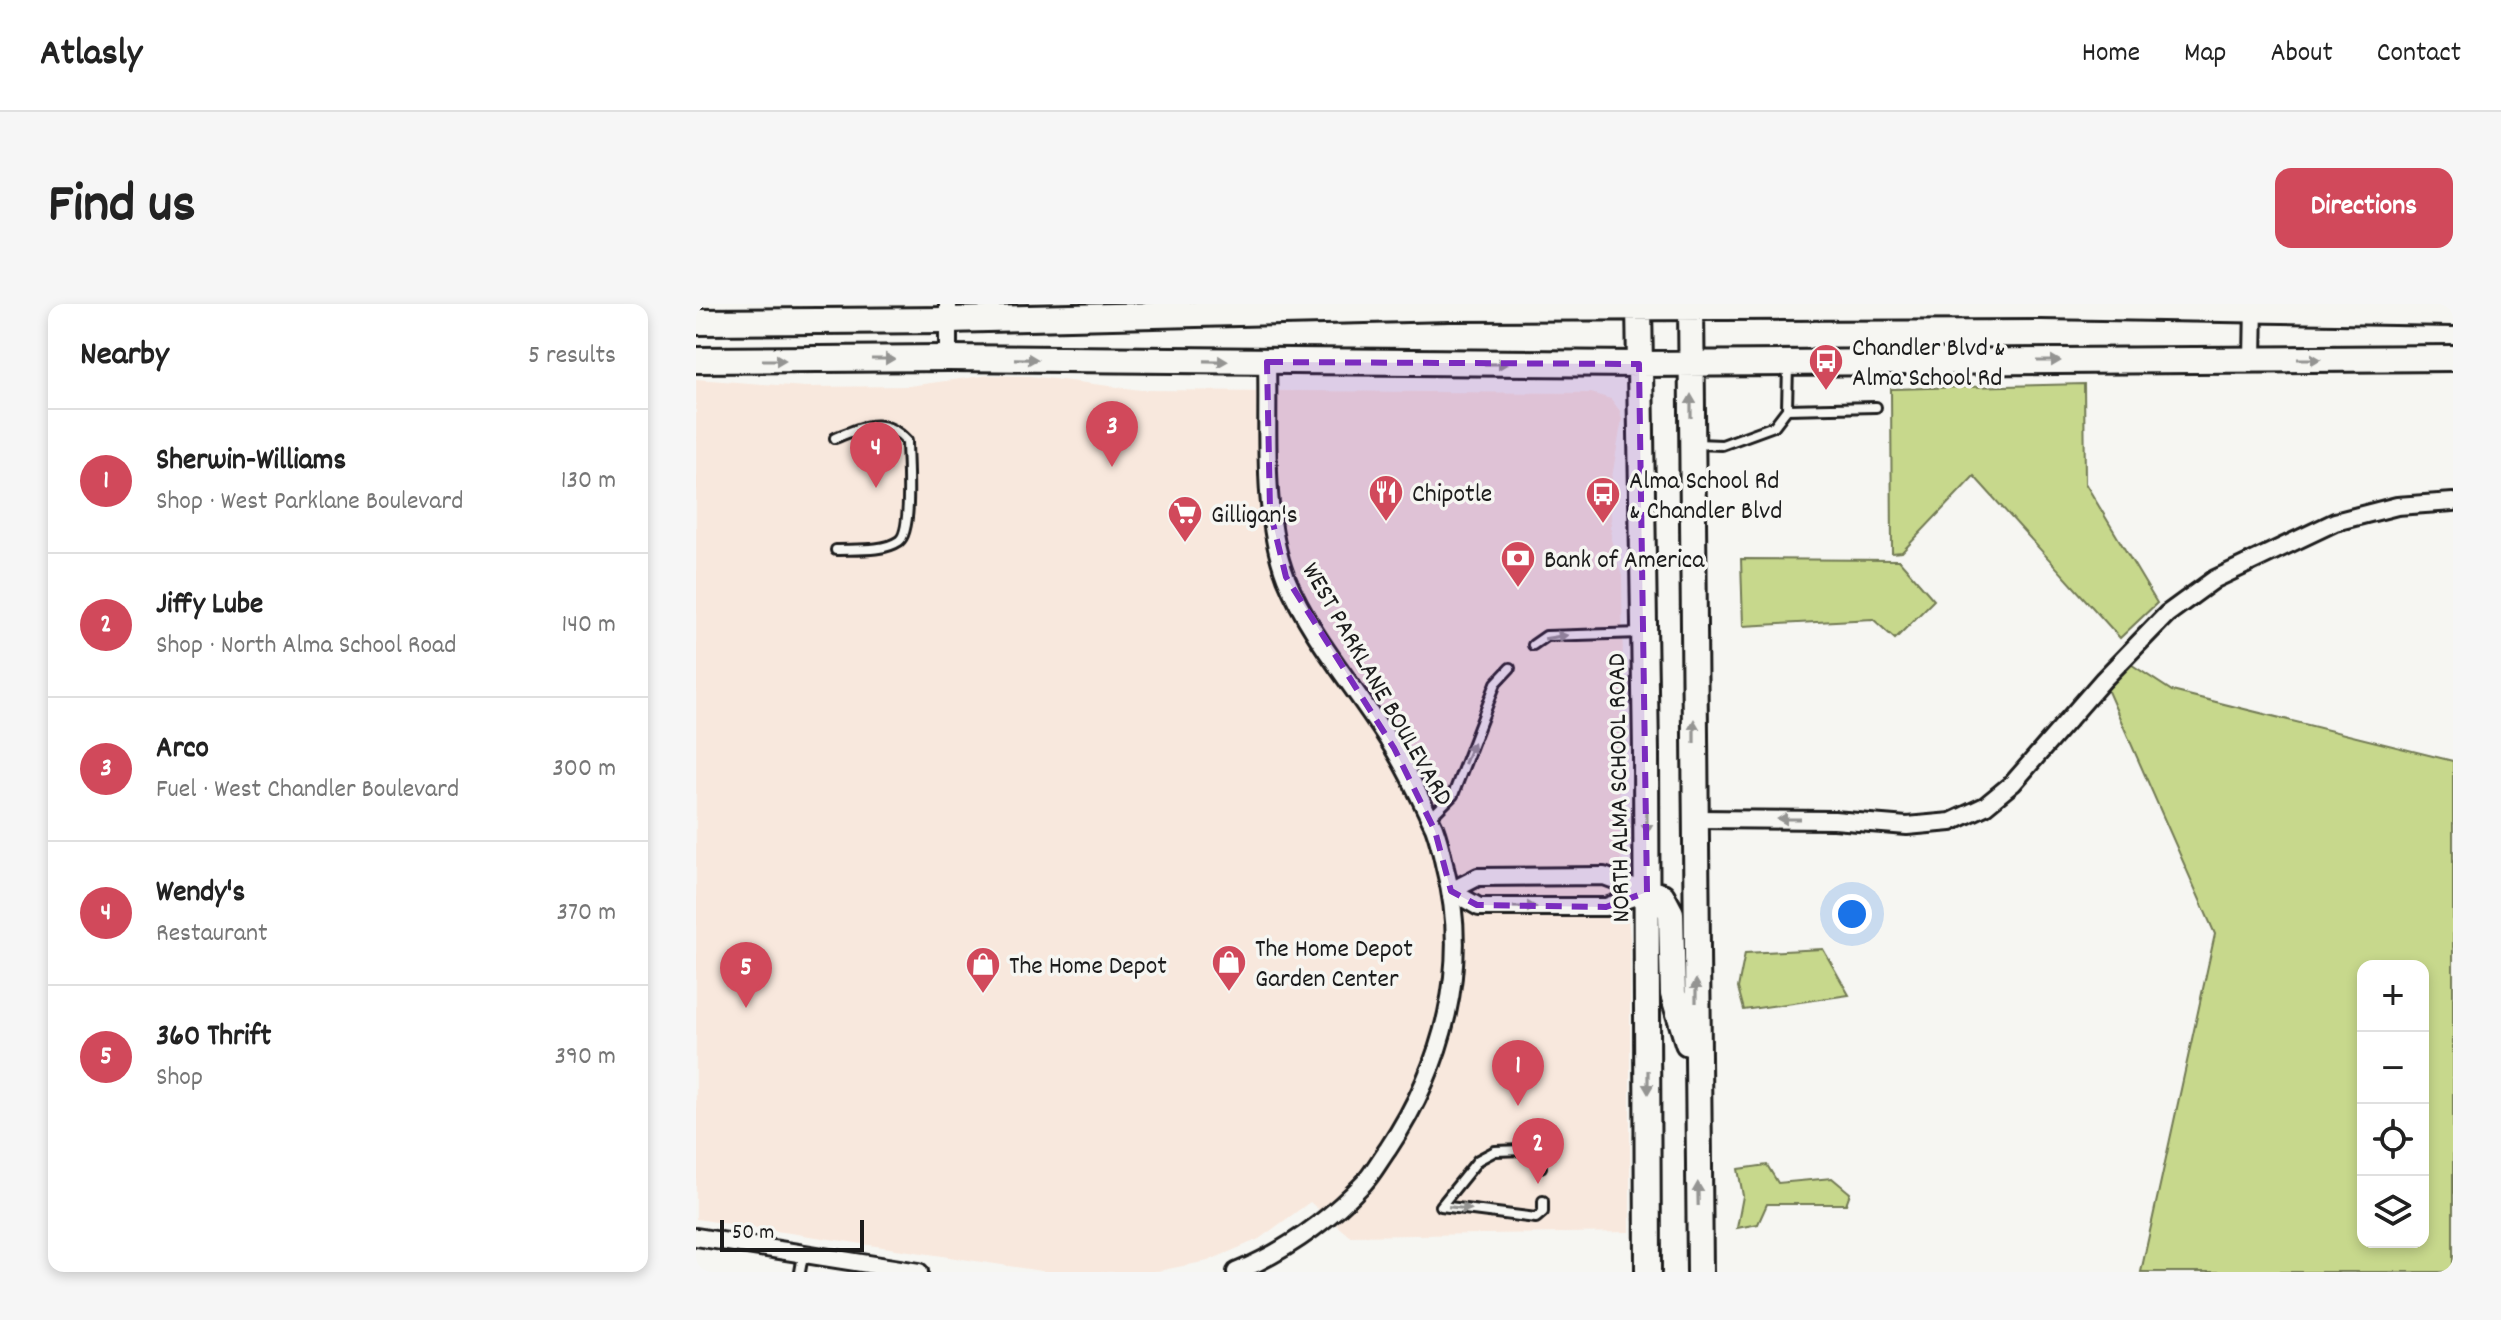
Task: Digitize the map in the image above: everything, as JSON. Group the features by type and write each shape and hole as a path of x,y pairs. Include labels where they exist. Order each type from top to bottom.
{"main road":[{"path":"696,322 948,312 1639,306 2254,307 2453,313"},
{"name":"NORTH ALMA SCHOOL ROAD","path":"1639,306 1647,892 1648,1272"},
{"path":"1691,306 1700,1272"},
{"path":"696,360 948,358 1691,364 2453,358"},
{"path":"1647,892 1662,896 1671,913 1673,994 1696,1068"}],"street":[{"path":"2253,359 2254,307"},
{"path":"948,312 948,358"},
{"name":"WEST PARKLANE BOULEVARD","path":"1236,1272 1293,1243 1338,1208 1366,1181 1408,1119 1437,1052 1449,1009 1456,961 1451,891 1435,831 1394,748 1314,629 1286,577 1270,511 1267,362"},
{"path":"1694,819 1849,821 1907,826 1951,822 1985,806 2013,783 2103,680 2167,614 2215,579 2335,522 2397,506 2453,502"},
{"path":"1451,891 1478,877 1604,876 1647,892"},
{"path":"1451,891 1479,907 1606,907 1647,892"},
{"path":"696,1237 870,1268 919,1272"}],"lane":[{"path":"1691,444 1722,445 1774,426 1787,409 1788,363"},
{"path":"1787,409 1876,407"},
{"path":"835,438 864,426 881,425 895,428 907,441 905,535 897,542 879,547 836,550"},
{"path":"1533,645 1546,636 1643,633"},
{"path":"1429,818 1453,795 1496,683 1510,668"},
{"path":"1541,1167 1532,1153 1524,1150 1495,1151 1478,1160 1441,1206 1536,1218 1543,1212 1543,1201"},
{"path":"800,1272 803,1255"}],"highlighted area":[{"path":"1267,362 1639,364 1647,892 1606,907 1477,905 1451,891 1435,831 1394,748 1286,577 1270,511"}],"shaded area":[{"path":"989,375 1030,376 1141,390 1591,393 1611,399 1620,411 1622,419 1611,483 1611,539 1622,576 1623,675 1618,755 1620,842 1630,938 1630,1232 1349,1236 1310,1202 1259,1239 1208,1261 1153,1272 1048,1272 696,1219 696,379 805,387 909,386"}],"green space":[{"path":"2084,384 2085,483 2157,603 2120,638 1974,476 1902,552 1892,553 1891,389"},
{"path":"1741,559 1899,560 1934,600 1895,639 1873,619 1743,626"},
{"path":"2123,659 2172,691 2453,761 2453,1272 2141,1272 2215,934 2103,680"},
{"path":"1823,949 1849,995 1744,1010 1738,988 1745,953"},
{"path":"1767,1165 1778,1183 1832,1178 1850,1193 1846,1204 1767,1204 1758,1224 1737,1228 1743,1196 1738,1169"}],"place":[{"name":"Chandler Blvd & Alma School Rd","path":"1826,392"},
{"name":"Arco","path":"1112,467"},
{"name":"Wendy's","path":"876,488"},
{"name":"Chipotle","path":"1386,523"},
{"name":"Alma School Rd & Chandler Blvd","path":"1603,525"},
{"name":"Gilligan's","path":"1185,544"},
{"name":"Bank of America","path":"1518,589"},
{"name":"The Home Depot Garden Center","path":"1229,993"},
{"name":"The Home Depot","path":"983,995"},
{"name":"360 Thrift","path":"746,1008"},
{"name":"Sherwin-Williams","path":"1518,1106"},
{"name":"Jiffy Lube","path":"1538,1184"}]}
